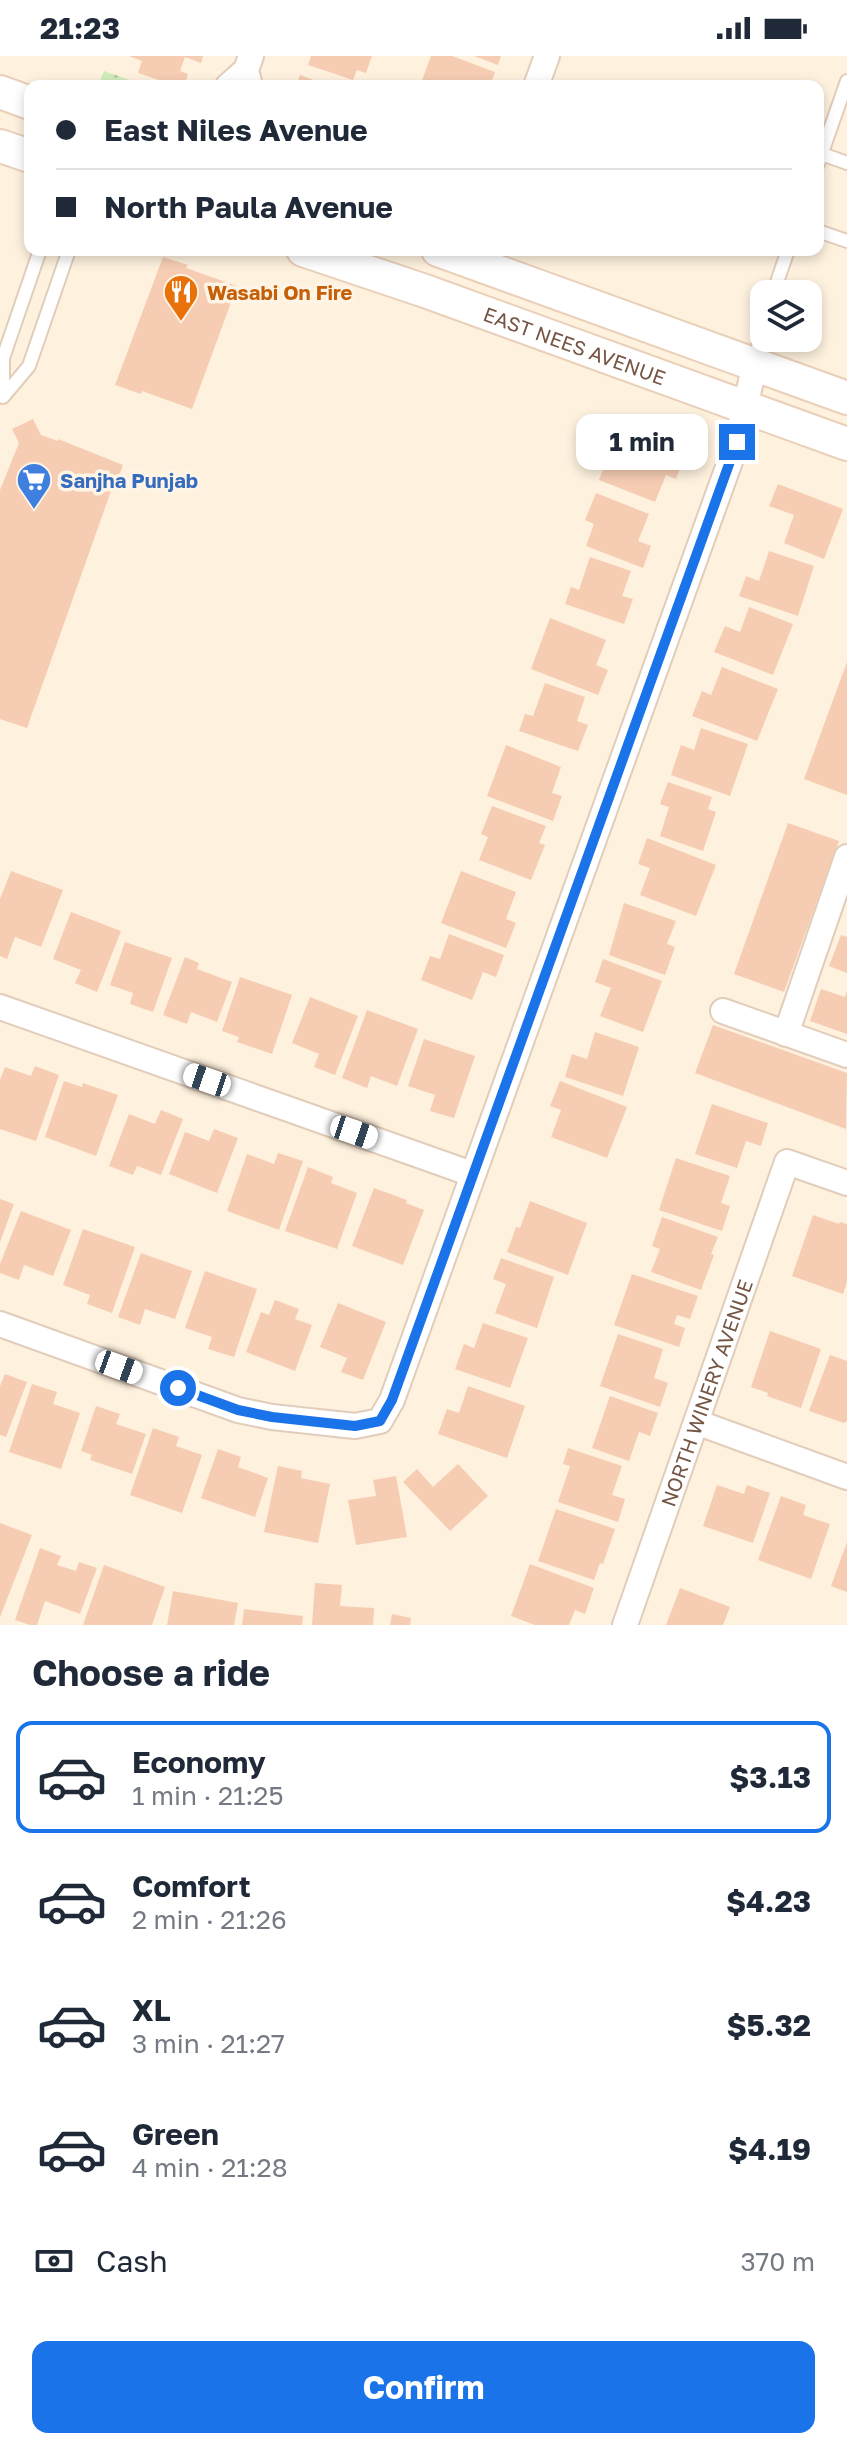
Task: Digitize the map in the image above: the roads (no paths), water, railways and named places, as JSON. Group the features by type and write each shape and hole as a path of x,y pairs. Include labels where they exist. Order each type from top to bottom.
{"main road":[{"path":"0,92 24,101"},
{"path":"0,146 24,154"},
{"name":"EAST NEES AVENUE","path":"321,256 847,444"},
{"path":"469,256 847,398"}],"street":[{"path":"538,80 547,56"},
{"path":"0,1324 238,1410 355,1426 380,1421 392,1400 737,442 755,364"},
{"path":"786,1034 847,857"},
{"path":"0,1007 472,1174"},
{"path":"723,1011 847,1055"},
{"name":"NORTH WINERY AVENUE","path":"625,1625 787,1162 847,1183"},
{"path":"696,1422 847,1477"}],"lane":[{"path":"824,148 846,86"},
{"path":"824,160 847,163"},
{"path":"824,233 847,241"},
{"path":"1,399 3,358 38,256"},
{"path":"1,399 29,366 67,256"},
{"path":"778,280 786,256"},
{"path":"755,364 757,352"}],"place":[{"name":"Wasabi On Fire","path":"181,323"},
{"name":"Sanjha Punjab","path":"34,511"}]}
